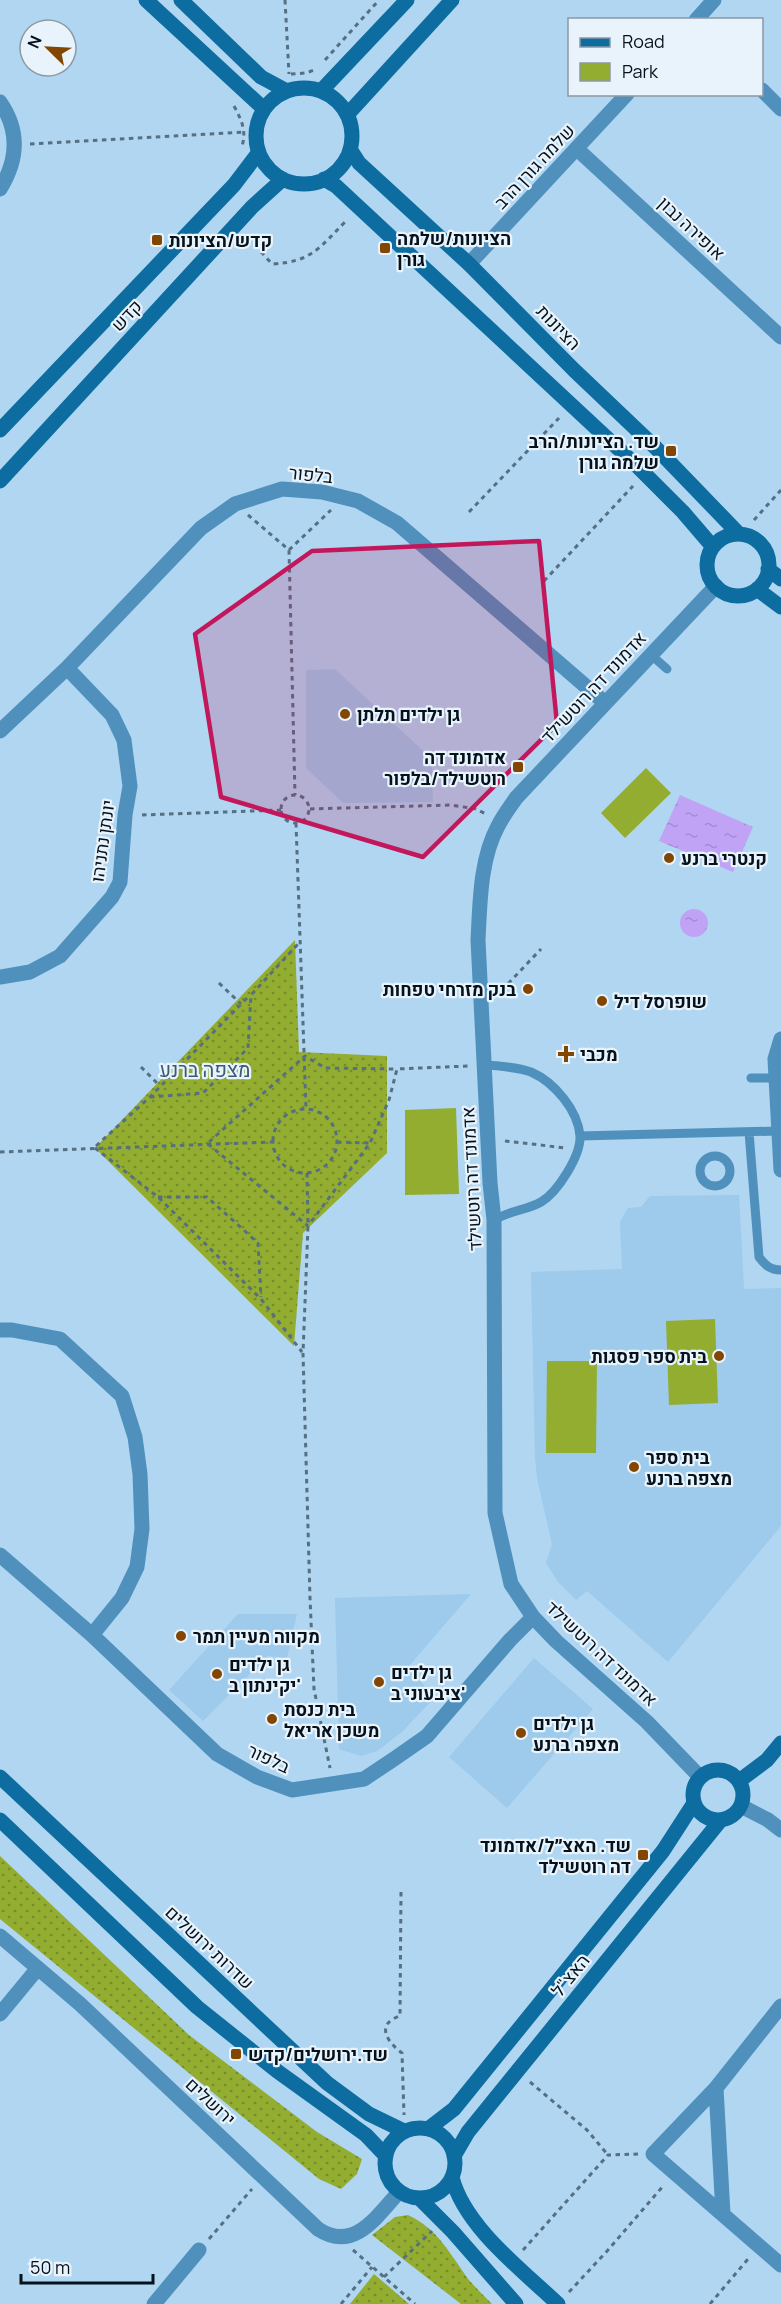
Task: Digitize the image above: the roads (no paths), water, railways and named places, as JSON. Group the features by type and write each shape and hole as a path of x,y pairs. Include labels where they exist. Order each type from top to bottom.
{"main road":[{"path":"146,0 264,109"},
{"path":"181,0 261,77 287,91"},
{"path":"321,91 407,0"},
{"path":"347,115 452,0"},
{"path":"305,88 321,91 341,105 347,115 350,126 350,149 342,164 324,179 306,184 283,179 265,164 259,152 257,130 264,109 275,97 287,91 305,88"},
{"name":"הציונות","path":"350,149 359,163 469,264 574,370 656,448 739,534"},
{"name":"קדש","path":"0,430 234,185 259,152"},
{"name":"קדש","path":"0,481 252,207 283,179"},
{"path":"324,179 336,186 638,466 713,547"},
{"path":"739,534 749,536 763,547 767,554 768,569 762,584 757,589 740,596 731,595 716,586 707,567 708,557 713,547 720,540 739,534"},
{"path":"768,569 781,579"},
{"path":"757,589 781,607"},
{"path":"739,1781 766,1760 781,1743"},
{"path":"724,1770 739,1781 743,1794 741,1806 732,1816 720,1821 708,1819 702,1815 694,1803 693,1789 700,1777 707,1772 724,1770"},
{"name":"שדרות ירושלים","path":"0,1777 327,2084 369,2114 404,2131"},
{"name":"האצ\"ל","path":"428,2129 454,2109 469,2091 663,1851 694,1803"},
{"path":"0,1820 197,2007 278,2071 366,2135 386,2156"},
{"name":"האצ\"ל","path":"454,2156 468,2132 720,1821"},
{"path":"452,2177 438,2193 429,2197 409,2197 399,2192 387,2176 386,2156 389,2146 404,2131 420,2128 428,2129 445,2138 454,2156 452,2177 456,2193 481,2230 563,2298"},
{"path":"419,2198 453,2232 516,2304"}],"street":[{"path":"698,18 714,0"},
{"path":"763,91 781,109"},
{"name":"שלמה גורן הרב","path":"469,264 625,96"},
{"path":"0,102 11,123 16,145 9,175 0,189"},
{"name":"אופירה נבון","path":"577,149 781,337"},
{"name":"בלפור","path":"0,731 67,668 201,528 235,504 282,489 322,492 358,501 397,523 604,702"},
{"name":"אדמונד דה רוטשילד","path":"700,1777 647,1722 556,1641 533,1617 511,1584 495,1513 494,1220 490,1183 478,940 480,900 486,860 500,823 516,798 604,702 716,586"},
{"name":"יונתן נתניהו","path":"0,977 30,972 60,956 112,897 120,882 125,815 130,786 124,740 112,715 67,668"},
{"path":"781,1039 775,1059 781,1170"},
{"path":"0,1330 12,1329 60,1339 122,1396 135,1437 140,1474 142,1529 137,1567 122,1598 92,1635"},
{"name":"בלפור","path":"0,1555 92,1635 218,1754 256,1777 292,1790 364,1779 427,1736 510,1640 533,1617"},
{"path":"741,1806 768,1820 781,1830"},
{"name":"ירושלים","path":"0,1936 80,2004 327,2235 339,2239 358,2233 399,2192"},
{"path":"0,2014 38,1968"},
{"path":"781,2006 716,2088 653,2154 781,2265"},
{"path":"716,2088 723,2214"},
{"path":"154,2304 199,2250"}],"lane":[{"path":"650,654 667,669"},
{"path":"485,1065 531,1072 557,1089 573,1113 580,1136 571,1166 558,1186 541,1202 507,1212 494,1220"},
{"path":"751,1078 775,1078"},
{"path":"580,1136 779,1131"},
{"path":"749,1132 759,1257 765,1265 774,1270 781,1270"}],"water":[{"path":"680,795 753,827 733,872 659,841"},
{"path":"694,909 704,913 708,923 704,933 694,937 684,933 680,923 684,913"}],"place":[{"name":"קדש/הציונות","path":"157,240"},
{"name":"הציונות/שלמה גורן","path":"385,248"},
{"name":"שד. הציונות/הרב שלמה גורן","path":"671,451"},
{"name":"גן ילדים תלתן","path":"345,714"},
{"name":"אדמונד דה רוטשילד/בלפור","path":"518,767"},
{"name":"קנטרי ברנע","path":"669,858"},
{"name":"בנק מזרחי טפחות","path":"528,989"},
{"name":"שופרסל דיל","path":"602,1001"},
{"name":"מכבי","path":"566,1054"},
{"name":"בית ספר פסגות","path":"719,1356"},
{"name":"בית ספר מצפה ברנע","path":"634,1467"},
{"name":"מקווה מעיין תמר","path":"181,1636"},
{"name":"גן ילדים יקינתון ב'","path":"217,1674"},
{"name":"גן ילדים ציבעוני ב'","path":"379,1682"},
{"name":"בית כנסת משכן אריאל","path":"272,1719"},
{"name":"גן ילדים מצפה ברנע","path":"521,1733"},
{"name":"שד. האצ״ל/אדמונד דה רוטשילד","path":"643,1855"},
{"name":"שד.ירושלים/קדש","path":"236,2054"}],"district":[{"name":"מצפה ברנע","path":"205,1069"}]}
